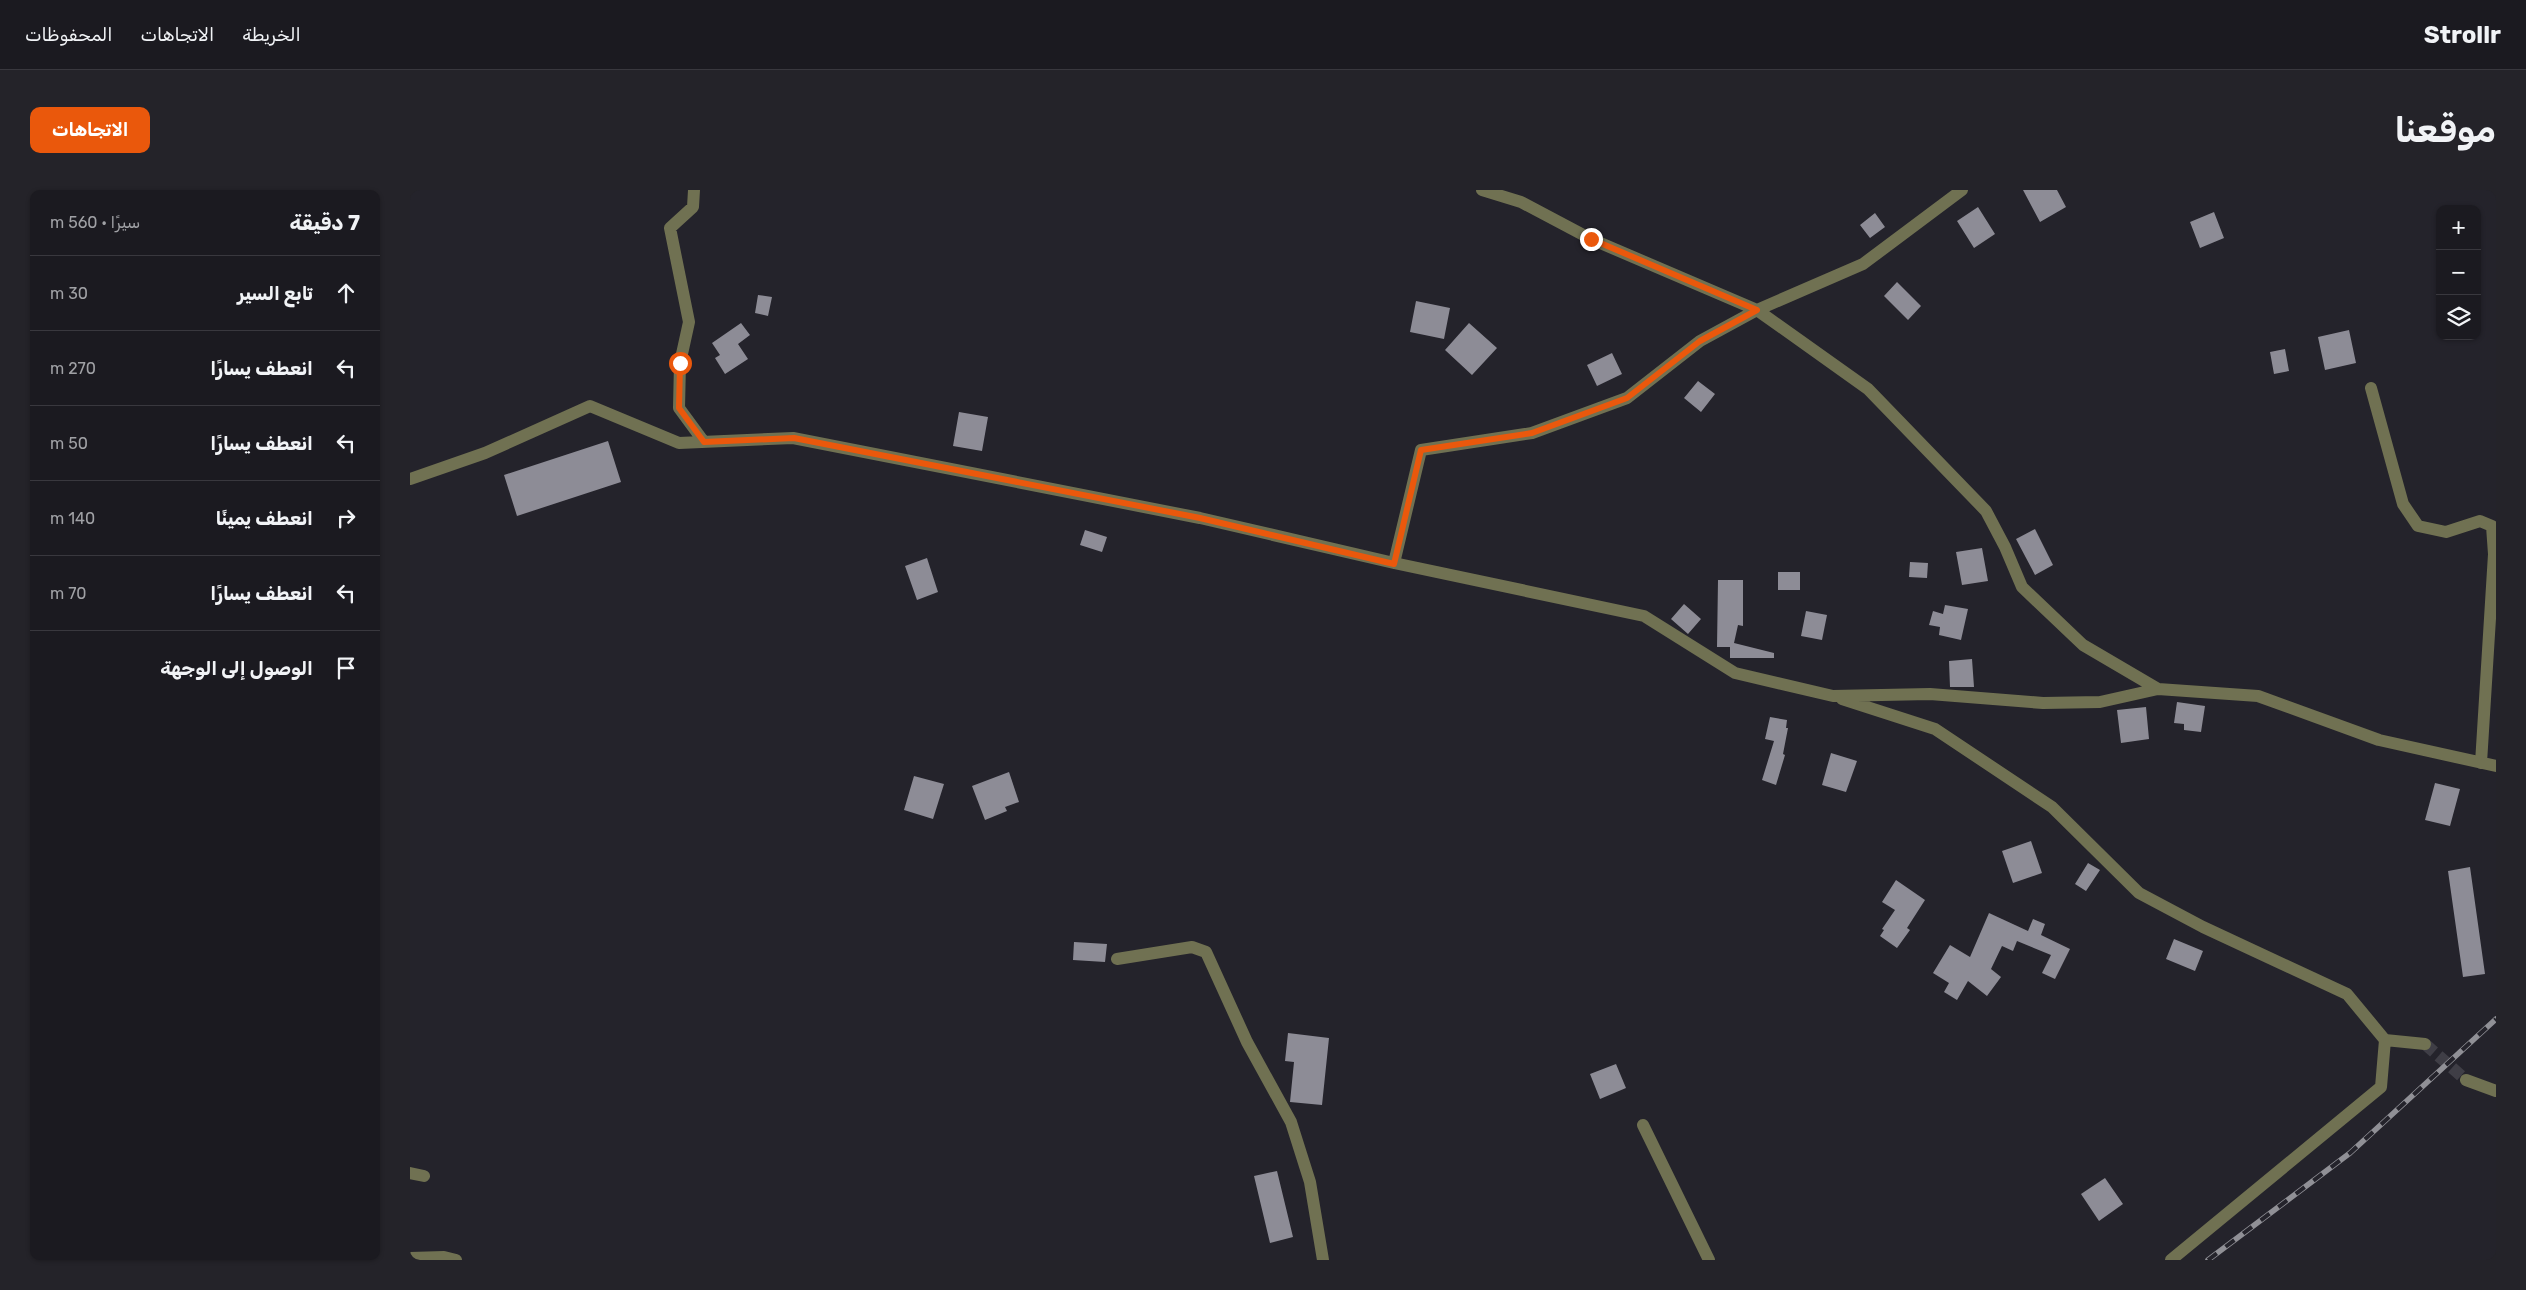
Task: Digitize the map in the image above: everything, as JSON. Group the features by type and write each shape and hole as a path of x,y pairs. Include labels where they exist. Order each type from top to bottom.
{"street":[{"path":"694,190 693,207 670,228 689,322 680,363 679,408 704,442"},
{"path":"1482,190 1521,202 1591,239 1757,310 1875,396 1986,511 2005,547 2022,587 2082,645 2158,690"},
{"path":"1394,564 1421,450 1532,433 1627,398 1700,341 1757,310 1863,264 1962,190"},
{"path":"2371,388 2402,504 2418,526 2446,532 2480,521 2492,526 2494,554 2481,763"},
{"path":"410,479 485,453 590,406 678,443 794,438 1200,518 1394,564 1644,616 1735,673 1833,696 1934,729 2052,807 2139,893 2203,927 2347,994 2385,1040 2381,1087 2171,1260"},
{"path":"1833,696 1930,694 2043,703 2100,702 2158,690 2258,696 2379,740 2496,766"},
{"path":"1117,959 1192,947 1206,952 1247,1042 1291,1122 1310,1182 1323,1260"},
{"path":"2385,1040 2425,1044"},
{"path":"2466,1080 2496,1092"},
{"path":"1643,1125 1709,1260"},
{"path":"410,1173 424,1176"},
{"path":"410,1258 444,1256 456,1260"}],"building":[{"path":"2023,190 2057,190 2066,207 2040,222"},
{"path":"1978,207 1995,234 1974,248 1957,221"},
{"path":"2214,212 2224,238 2200,248 2190,222"},
{"path":"1875,213 1885,227 1870,238 1860,225"},
{"path":"1897,282 1921,306 1908,320 1884,296"},
{"path":"758,295 772,297 768,316 755,313"},
{"path":"1416,301 1450,308 1444,339 1410,332"},
{"path":"741,323 750,335 738,344 748,359 725,374 715,358 720,355 712,343"},
{"path":"1469,323 1497,348 1472,375 1445,350"},
{"path":"2349,330 2356,363 2325,370 2318,337"},
{"path":"2285,349 2289,371 2274,374 2270,352"},
{"path":"1612,353 1622,374 1597,386 1587,365"},
{"path":"1698,381 1715,394 1701,412 1684,398"},
{"path":"959,412 988,417 982,451 953,446"},
{"path":"608,441 621,482 517,516 504,475"},
{"path":"2035,529 2053,565 2035,575 2016,539"},
{"path":"1085,530 1107,537 1102,552 1080,545"},
{"path":"1982,548 1988,581 1962,585 1956,552"},
{"path":"927,558 938,592 917,600 905,566"},
{"path":"1910,562 1928,563 1927,578 1909,577"},
{"path":"1778,572 1800,572 1800,590 1778,590"},
{"path":"1718,580 1743,580 1743,626 1738,625 1734,643 1774,653 1774,658 1730,658 1730,647 1717,647"},
{"path":"1684,604 1701,619 1688,634 1671,619"},
{"path":"1945,605 1968,609 1961,640 1939,635 1940,627 1929,625 1933,611 1943,614"},
{"path":"1806,611 1827,615 1822,640 1801,636"},
{"path":"1972,659 1974,687 1950,687 1949,661"},
{"path":"2177,702 2205,706 2201,732 2184,730 2184,724 2174,723"},
{"path":"2146,707 2149,739 2121,743 2117,710"},
{"path":"1770,717 1787,720 1786,728 1788,728 1783,754 1785,755 1776,785 1762,780 1774,741 1765,739"},
{"path":"1831,753 1857,761 1846,792 1822,785"},
{"path":"1009,772 1019,802 1005,807 1007,811 985,820 972,786"},
{"path":"914,776 944,784 933,819 904,810"},
{"path":"2435,783 2460,789 2450,826 2425,820"},
{"path":"2031,841 2042,873 2013,883 2002,851"},
{"path":"2088,863 2100,870 2086,891 2075,884"},
{"path":"2470,867 2485,974 2463,977 2448,871"},
{"path":"1896,880 1925,900 1907,928 1910,930 1897,948 1880,936 1884,930 1882,929 1895,910 1882,902"},
{"path":"1989,913 2028,931 2033,919 2045,924 2041,935 2070,949 2055,979 2042,973 2051,955 2017,941 2013,951 2002,946 1991,969 2001,977 1987,996 1968,981 1957,1000 1944,992 1949,983 1933,973 1950,945 1970,957"},
{"path":"2174,939 2203,951 2195,971 2166,959"},
{"path":"1074,942 1107,944 1105,962 1073,960"},
{"path":"1288,1033 1329,1038 1322,1105 1290,1102 1294,1062 1285,1061"},
{"path":"1616,1064 1626,1088 1600,1099 1590,1074"},
{"path":"1277,1171 1293,1237 1270,1243 1254,1176"},
{"path":"2105,1178 2123,1204 2099,1221 2081,1194"}],"tunnel":[{"path":"2425,1044 2466,1080"}],"railway":[{"path":"2208,1260 2350,1153 2496,1019"}],"route":[{"path":"680,363 679,408 704,442 794,438 1200,518 1394,564 1421,450 1532,433 1627,398 1700,341 1757,310 1591,239"}]}
